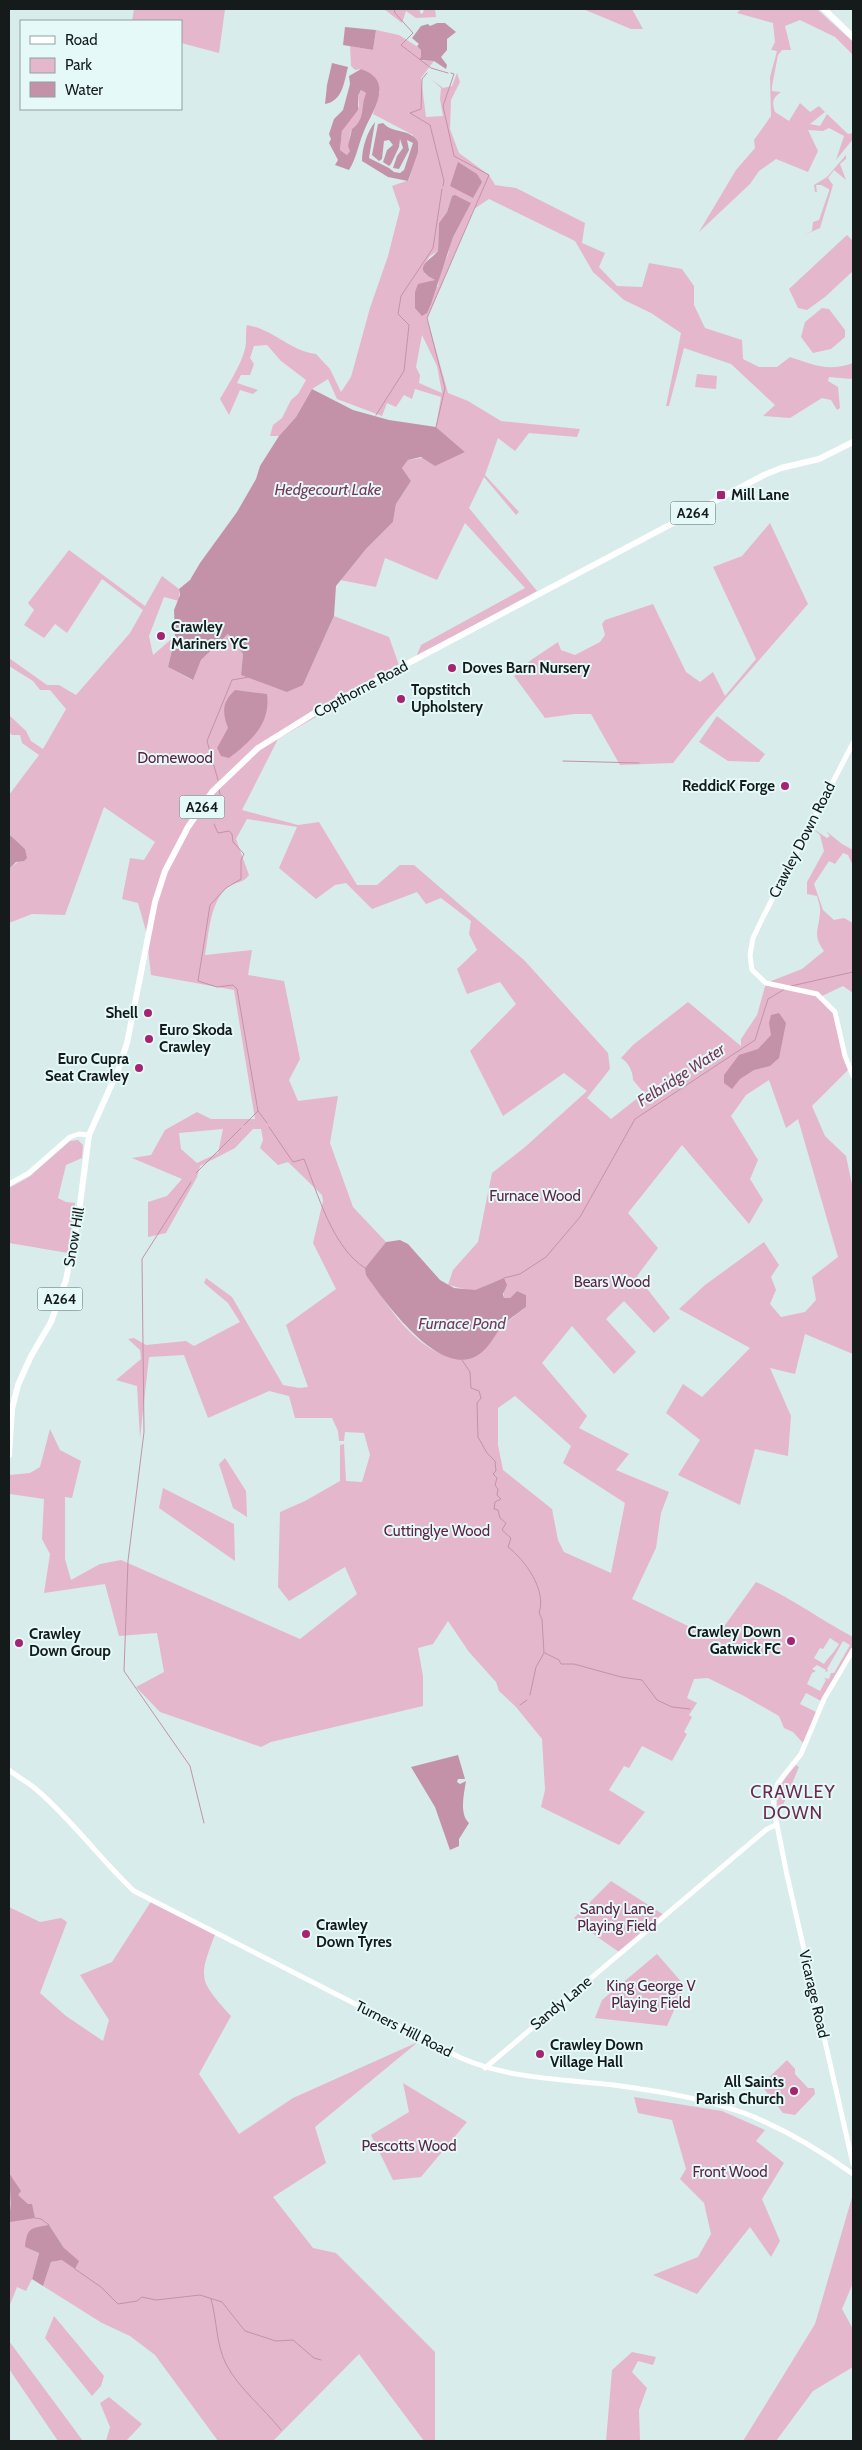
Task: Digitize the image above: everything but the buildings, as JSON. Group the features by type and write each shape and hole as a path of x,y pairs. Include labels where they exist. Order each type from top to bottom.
{"highway":[{"path":"824,9 853,37"},
{"name":"Copthorne Road","path":"89,1135 125,1050 154,902 165,871 188,827 212,792 238,766 266,743 316,712 764,475 782,468 819,459 853,442"},
{"name":"Snow Hill","path":"9,1455 12,1409 18,1385 31,1356 51,1322 66,1280 79,1212 89,1135"}],"street":[{"name":"Crawley Down Road","path":"853,743 753,938 750,955 752,970 766,983 817,994 835,1012 845,1056 853,1076"},
{"path":"9,1184 29,1173 70,1137 79,1134 89,1135"},
{"name":"Vicarage Road","path":"853,1650 823,1702 801,1754 778,1783 773,1798 776,1825 853,2164"},
{"name":"Turners Hill Road","path":"9,1770 36,1789 134,1891 448,2052 484,2068 524,2077 614,2086 688,2097 730,2108 803,2143 853,2174"},
{"name":"Sandy Lane","path":"484,2068 767,1829 776,1825"}],"green space":[{"path":"134,9 225,9 219,53 182,43 182,20 132,20"},
{"path":"384,9 419,9 421,14 424,9 435,9 436,17 416,18 406,11 402,23"},
{"path":"583,9 632,9 643,29 631,29"},
{"path":"741,9 817,9 853,42 853,55 835,37 800,20 785,26 791,50 782,50 778,55 772,91 781,92 774,101 775,112 789,121 800,103 810,112 819,106 825,112 810,124 820,126 827,114 848,134 853,133 853,139 836,160 844,136 829,128 823,131 808,130 818,151 808,172 776,159 759,171 750,184 699,232 736,170 755,148 754,140 771,116 770,77 777,51 771,50 775,42 773,23 737,13"},
{"path":"376,30 399,35 421,49 422,61 434,61 421,78 426,117 443,116 440,99 441,88 431,79 443,88 452,86 457,73 460,82 451,100 450,129 459,153 489,175 495,185 516,188 585,223 582,243 605,253 599,267 617,286 642,287 649,263 682,269 694,286 694,305 705,328 742,340 743,359 759,367 777,367 790,357 814,365 828,367 844,366 853,363 853,377 851,379 829,377 828,381 838,387 840,408 837,410 831,400 822,398 790,418 763,416 775,405 731,364 684,348 669,406 666,406 681,333 651,313 624,300 593,272 575,241 489,199 474,209 427,318 448,393 468,401 501,421 580,429 577,437 529,433 515,451 498,438 485,475 519,512 516,515 484,477 469,508 537,591 416,657 421,645 525,588 465,523 437,580 385,558 376,587 340,580 366,549 393,522 396,504 411,481 402,468 408,460 465,452 436,427 441,397 415,389 412,399 404,395 396,407 387,403 382,416 337,399 328,379 312,389 296,417 279,436 270,436 273,425 282,418 291,400 298,394 306,380 281,361 267,345 254,346 250,358 254,364 250,375 241,375 237,383 258,390 253,394 240,390 229,415 220,399 243,356 246,346 247,325 265,331 298,349 316,354 330,369 341,392 351,377 370,308 388,256 400,209 392,186 409,180 414,161 413,135 373,114 380,91 361,69 355,70 351,66 350,46 373,50","holes":["452,196 470,203 451,240 438,287 425,283 435,280 425,274 423,267 430,256 438,251 439,223 447,212","422,335 437,366 442,393 419,383 420,375 416,367"]},
{"path":"361,90 366,93 362,119 351,132 349,141 351,151 347,155 340,150 342,131 359,106 358,97"},
{"path":"846,155 846,159 840,164 846,180 834,170 828,178 833,185 820,228 804,235 812,231 813,222 819,220 829,191 829,189 821,185 816,185 817,192 815,192 814,185 827,177"},
{"path":"847,235 853,241 853,271 825,297 807,310 798,308 789,289"},
{"path":"822,308 829,309 845,330 845,337 831,349 813,353 801,337 805,322"},
{"path":"697,374 717,376 716,389 695,387"},
{"path":"770,523 808,604 707,720 673,763 620,765 591,714 545,718 514,676 531,660 558,642 561,650 575,655 600,642 605,635 602,624 605,620 653,604 686,672 700,682 713,672 725,696 756,659 713,567 742,556"},
{"path":"69,550 145,606 162,576 179,589 179,601 164,597 149,636 153,655 175,636 168,667 192,680 201,660 228,634 243,654 241,675 303,685 334,616 389,637 400,668 278,739 242,810 298,825 319,822 357,885 377,885 400,865 414,865 525,961 608,1053 610,1069 587,1098 611,1119 644,1093 633,1080 628,1064 621,1058 633,1045 688,1002 741,1046 741,1039 757,1015 766,983 802,969 824,951 817,936 820,906 817,896 807,894 807,882 824,851 820,835 812,828 827,838 830,836 826,831 853,850 853,866 848,855 843,853 835,864 829,861 814,884 823,910 834,920 844,918 853,923 853,993 843,986 820,997 835,1012 850,1068 812,1106 825,1136 846,1156 853,1189 853,1354 805,1334 795,1374 770,1368 791,1416 788,1456 755,1449 740,1505 678,1475 700,1440 666,1413 683,1384 702,1397 750,1348 679,1309 705,1285 764,1242 779,1265 771,1277 776,1290 770,1304 781,1317 805,1312 816,1300 812,1277 838,1257 798,1119 786,1128 769,1080 746,1095 731,1116 758,1160 750,1179 763,1200 749,1224 682,1145 628,1213 658,1248 637,1276 670,1318 654,1333 624,1301 606,1319 636,1352 614,1374 572,1326 542,1363 587,1416 579,1428 629,1454 616,1470 669,1492 661,1513 656,1548 632,1599 715,1639 756,1582 853,1637 853,1650 823,1702 806,1693 800,1704 818,1713 803,1743 793,1732 784,1728 779,1716 708,1678 694,1679 687,1698 697,1703 689,1715 692,1717 684,1732 687,1734 672,1761 642,1746 629,1768 624,1766 609,1790 645,1812 619,1845 541,1807 545,1790 542,1739 516,1707 499,1691 496,1682 469,1652 448,1621 433,1644 418,1648 423,1676 423,1706 271,1742 261,1747 160,1712 136,1687 164,1672 157,1633 119,1636 105,1584 44,1593 50,1554 42,1539 44,1499 10,1494 10,1475 30,1473 40,1467 50,1429 60,1450 81,1461 72,1498 65,1497 65,1559 71,1580 100,1564 121,1560 300,1639 357,1594 345,1567 289,1601 278,1587 280,1512 305,1501 340,1481 340,1445 344,1444 346,1481 362,1482 370,1455 364,1433 345,1432 344,1441 339,1441 338,1431 332,1418 295,1418 289,1396 269,1391 208,1418 184,1355 149,1357 140,1438 137,1386 116,1380 141,1359 140,1350 128,1339 134,1338 146,1345 186,1341 194,1346 240,1322 228,1303 204,1283 206,1278 232,1297 283,1385 299,1388 308,1387 286,1325 336,1289 313,1243 323,1201 322,1195 288,1162 278,1165 260,1148 263,1140 261,1129 253,1129 235,1148 200,1166 197,1177 166,1233 148,1237 148,1202 167,1196 182,1179 132,1158 151,1155 165,1130 197,1112 211,1119 255,1119 234,990 151,975 146,931 138,903 122,899 130,858 144,860 155,842 104,807 65,915 32,914 9,923 9,869 20,860 25,849 9,834 9,795 39,755 22,743 20,735 12,735 9,732 9,715 26,731 31,741 43,749 66,709 50,690 40,690 33,681 9,666 9,658 47,685 59,685 76,695 130,633 143,610 102,579 67,633 55,624 44,638 24,625 34,610 28,603","holes":["247,819 297,827 279,868 316,899 335,885 346,883 372,909 417,892 426,904 441,898 471,921 469,934 477,950 457,969 467,994 500,982 516,1004 470,1051 503,1116 564,1073 587,1091 525,1147 492,1173 478,1242 453,1270 448,1285 473,1291 494,1282 504,1289 504,1298 510,1298 517,1291 526,1295 526,1307 504,1324 470,1359 452,1357 436,1351 421,1341 394,1314 365,1268 386,1242 353,1207 330,1143 338,1096 298,1101 289,1080 300,1059 284,981 248,975 252,950 205,955 211,918 218,900 229,886 242,881 249,875 236,839","223,1129 218,1153 197,1163 181,1149 179,1133","515,1396 571,1446 563,1463 625,1503 611,1573 564,1552 558,1540 552,1509 503,1470 498,1445 498,1408","830,1638 839,1644 824,1664 814,1658 820,1648 823,1649","843,1641 850,1645 834,1673 831,1673 829,1679 824,1678 826,1680 820,1691 807,1684 812,1673 816,1671 812,1669 817,1665 826,1670 825,1672 828,1671 827,1669"]},
{"path":"717,716 765,754 759,762 728,761 699,742"},
{"path":"78,1140 83,1145 82,1158 66,1165 58,1198 66,1202 75,1203 68,1253 9,1243 9,1188 29,1177 70,1141"},
{"path":"225,1458 246,1491 247,1517 233,1508 219,1464"},
{"path":"163,1488 234,1524 235,1561 159,1508"},
{"path":"796,1765 799,1767 778,1817 777,1801 782,1782"},
{"name":"Sandy Lane Playing Field","path":"611,1881 664,1915 619,1952 574,1918"},
{"path":"152,1900 216,1932 206,1960 204,1978 212,1994 231,2016 199,2074 239,2134 293,2098 418,2042 315,2127 326,2163 273,2197 313,2248 336,2253 435,2352 435,2441 424,2441 359,2354 273,2441 218,2441 155,2355 130,2336 102,2323 43,2286 51,2262 62,2260 64,2248 49,2225 25,2247 39,2253 32,2279 26,2291 17,2287 9,2307 9,1907 40,1922 61,1918 67,1922 40,1993 66,2016 103,2041 109,2020 80,1975 112,1962"},
{"name":"King George V Playing Field","path":"657,1954 685,1986 667,2026 595,2018 602,2000"},
{"path":"787,2060 795,2069 795,2074 808,2088 814,2088 815,2094 795,2115 783,2113 761,2085"},
{"name":"Pescotts Wood","path":"403,2083 467,2122 421,2177 393,2180 371,2135 409,2112"},
{"name":"Front Wood","path":"634,2097 722,2111 765,2130 756,2141 784,2163 762,2199 780,2241 771,2257 750,2227 697,2294 653,2275 698,2257 711,2234 704,2203 680,2179 686,2169 672,2120 638,2113"},
{"path":"853,2194 853,2283 842,2309 853,2329 853,2367 813,2391 776,2441 743,2441 815,2324"},
{"path":"54,2316 104,2376 101,2386 92,2396 45,2338"},
{"path":"9,2341 83,2441 58,2441 9,2369"},
{"path":"632,2352 656,2357 653,2365 638,2361 632,2372 647,2388 639,2410 640,2441 606,2441 612,2370"},
{"path":"109,2397 142,2424 126,2441 106,2441 110,2427 100,2403"}],"water":[{"path":"437,23 445,23 456,32 447,39 447,50 441,57 447,65 446,69 434,61 419,60 421,50 417,46 419,44 412,38 421,26 428,24 430,26"},
{"path":"345,27 376,30 373,50 343,45"},
{"path":"332,63 348,67 344,85 339,95 336,99 325,104 327,85"},
{"path":"361,69 372,74 377,81 379,97 349,170 335,165 338,160 329,143 331,139 329,134 334,119 343,110 350,84 349,76","holes":["361,90 366,93 361,117 352,129 348,146 350,151 347,155 340,150 342,131 358,110 358,96"]},
{"path":"375,122 369,158 394,172 400,173 404,170 413,143 407,140 409,150 399,169 393,168 397,156 403,148 400,139 399,147 391,164 389,166 383,162 387,150 393,145 389,140 384,141 382,159 379,161 372,155 378,124 383,123 392,129 411,135 418,142 418,152 408,181 388,177 362,161 366,140"},
{"path":"458,162 477,174 482,182 473,198 450,186"},
{"path":"455,195 471,203 453,237 431,304 427,313 422,316 415,308 415,292 418,284 435,280 424,272 423,268 427,261 438,251 439,223 447,212 452,196"},
{"name":"Hedgecourt Lake","path":"312,389 353,410 389,420 436,427 465,452 435,466 421,457 408,460 402,468 411,481 396,504 393,522 366,549 336,586 334,616 303,685 287,692 241,675 243,654 228,634 201,660 193,680 168,667 175,637 174,610 180,595 179,589 190,580 237,512 256,479 260,466 279,436 296,417"},
{"path":"235,690 267,694 267,705 263,723 258,731 229,758 221,756 217,748 228,728 224,712 225,703"},
{"path":"9,834 25,849 27,858 24,861 16,862 9,869"},
{"path":"779,1013 786,1023 779,1058 770,1066 754,1070 740,1079 732,1089 724,1083 724,1075 739,1055 758,1049 771,1035 769,1023 771,1015"},
{"name":"Furnace Pond","path":"400,1240 408,1244 440,1280 454,1288 475,1290 504,1278 507,1285 503,1294 504,1298 510,1298 517,1291 526,1295 526,1307 502,1326 478,1355 463,1360 447,1357 431,1348 414,1334 399,1318 366,1275 365,1268 386,1242"},
{"path":"458,1755 465,1779 458,1779 457,1782 460,1784 466,1781 463,1809 469,1823 459,1839 459,1846 450,1850 435,1807 411,1767"},
{"path":"9,2173 21,2191 18,2195 28,2204 32,2204 35,2218 10,2222"},
{"path":"49,2225 64,2248 79,2261 75,2269 62,2260 51,2262 43,2286 32,2279 39,2253 25,2247 27,2236 31,2230"}],"waterway":[{"path":"394,9 395,13 413,33 401,45 431,68 448,73"},
{"path":"427,73 422,79 421,109 410,113 430,125 444,181 443,186"},
{"path":"436,427 445,388 427,318 489,175 454,156 443,106 454,74 451,73"},
{"path":"376,415 404,371 409,325 398,314 401,296 433,248 442,189"},
{"path":"218,780 207,741 232,680 249,677"},
{"path":"563,761 639,763"},
{"path":"219,789 223,810 219,816"},
{"path":"214,824 218,833 229,831 232,834 233,842 244,854 241,860 241,879 226,888 210,905 198,981 217,987 233,985 237,989 258,1111 267,1123"},
{"name":"Felbridge Water","path":"791,986 853,972"},
{"name":"Felbridge Water","path":"504,1278 520,1274 546,1257 580,1217 635,1119 755,1040 768,999 785,989"},
{"path":"244,1125 258,1111"},
{"path":"269,1127 293,1162 304,1159 327,1219 335,1234 353,1259 365,1268"},
{"path":"196,1173 241,1128"},
{"path":"191,1182 142,1259 144,1432 128,1561 124,1671 190,1766 204,1823"},
{"path":"462,1360 470,1372 471,1388 479,1391 481,1398 477,1403 478,1437 487,1453 495,1461 496,1471 493,1474 497,1478 495,1485 498,1489 497,1495 501,1499 495,1502 494,1509 498,1510 500,1518 506,1523 502,1530 511,1538 508,1547 533,1576 540,1595 539,1613 542,1619 544,1653 536,1667 530,1695"},
{"path":"545,1653 559,1660 561,1664 574,1664 621,1677 642,1680 657,1700 672,1707 690,1709"},
{"path":"520,1705 527,1700"},
{"path":"35,2218 41,2219 49,2225"},
{"path":"75,2269 101,2287 118,2304 137,2301 142,2297 156,2300 200,2295 222,2302 245,2331 276,2341 293,2340 314,2358 321,2360"},
{"path":"211,2299 218,2340 226,2364 244,2390 281,2430"}],"place":[{"name":"Mill Lane","path":"721,495"},
{"name":"Crawley Mariners YC","path":"161,636"},
{"name":"Doves Barn Nursery","path":"452,668"},
{"name":"Topstitch Upholstery","path":"401,699"},
{"name":"ReddicK Forge","path":"785,786"},
{"name":"Shell","path":"148,1013"},
{"name":"Euro Skoda Crawley","path":"149,1039"},
{"name":"Euro Cupra Seat Crawley","path":"139,1068"},
{"name":"Crawley Down Gatwick FC","path":"791,1641"},
{"name":"Crawley Down Group","path":"19,1643"},
{"name":"Crawley Down Tyres","path":"306,1934"},
{"name":"Crawley Down Village Hall","path":"540,2054"},
{"name":"All Saints Parish Church","path":"794,2091"}],"district":[{"name":"CRAWLEY DOWN","path":"793,1802"}],"park label":[{"name":"Domewood","path":"175,758"},
{"name":"Furnace Wood","path":"535,1196"},
{"name":"Bears Wood","path":"612,1282"},
{"name":"Cuttinglye Wood","path":"437,1531"}]}
